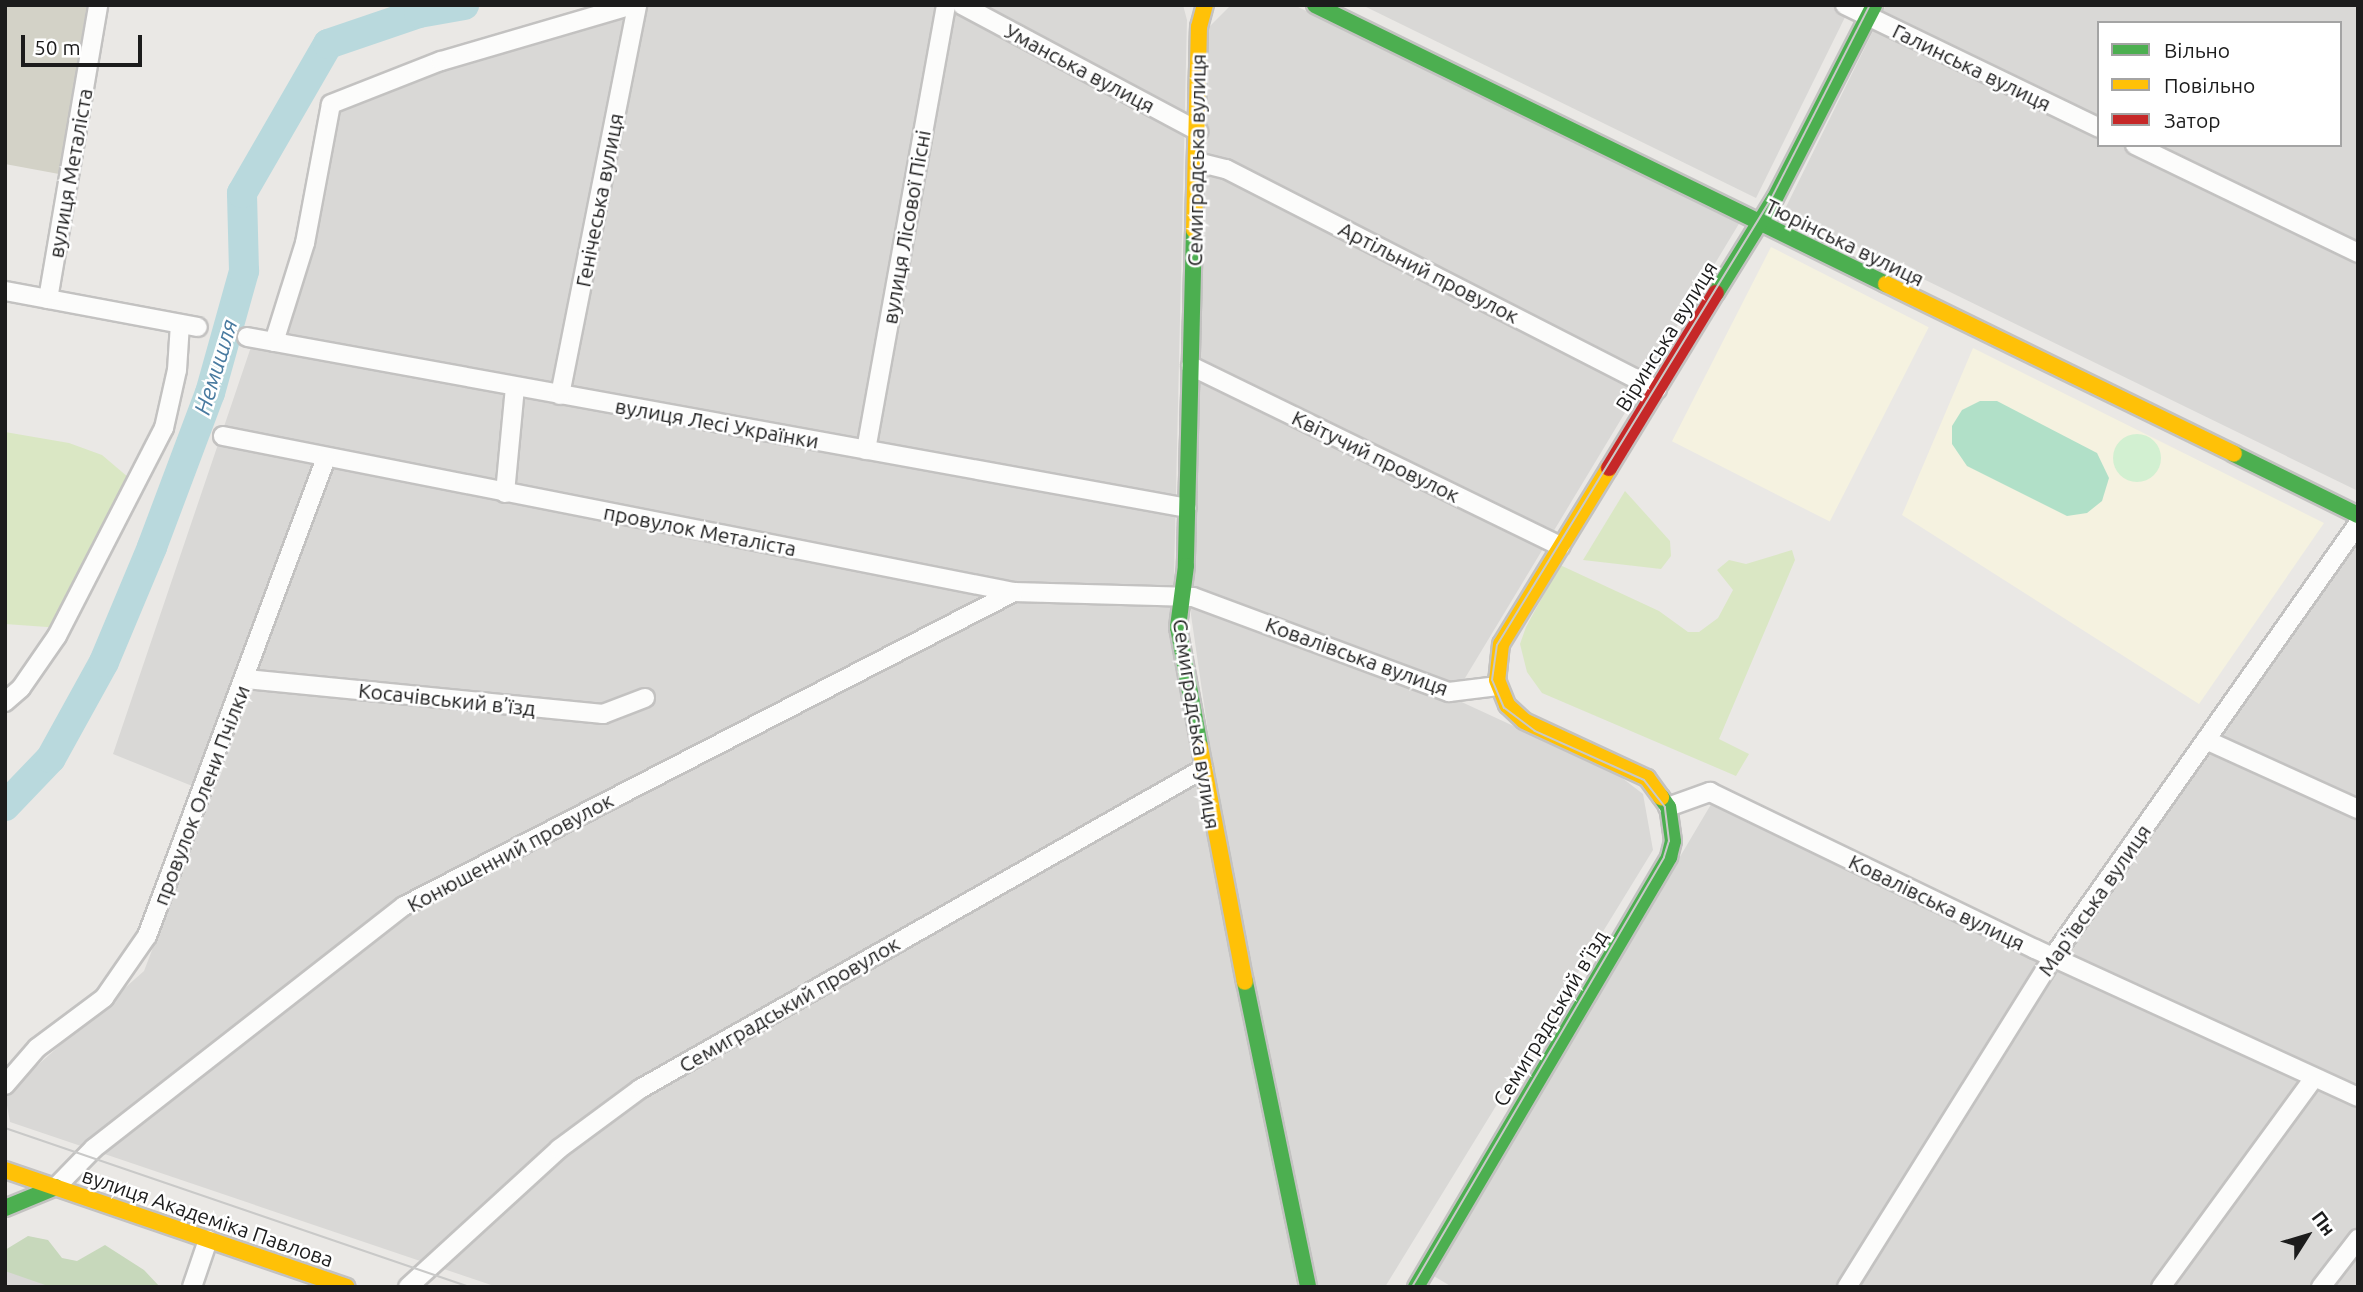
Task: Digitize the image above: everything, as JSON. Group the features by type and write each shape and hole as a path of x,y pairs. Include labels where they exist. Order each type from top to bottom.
{"main road":[{"name":"Семиградська вулиця","path":"1205,5 1199,27 1198,162 1186,566 1180,595 1178,627 1277,1155 1308,1287"},
{"name":"Тюрінська вулиця","path":"1315,5 2358,515"},
{"name":"Віринська вулиця","path":"1498,686 1501,644 1759,224 1871,11"},
{"path":"1498,686 1507,705 1524,721 1636,770 1655,786 1668,807"},
{"name":"Семиградський в’їзд","path":"1416,1287 1669,857 1673,835 1668,807"},
{"name":"вулиця Академіка Павлова","path":"5,1170 347,1287"},
{"name":"вулиця Академіка Павлова","path":"5,1208 56,1188"}],"street":[{"name":"вулиця Металіста","path":"48,299 99,5"},
{"path":"274,342 305,243 331,104 441,61 632,5"},
{"name":"Генічеська вулиця","path":"561,395 638,5"},
{"name":"вулиця Лісової Пісні","path":"866,450 946,5"},
{"name":"Уманська вулиця","path":"962,5 1198,131"},
{"name":"Семиградська вулиця","path":"1195,5 1199,27"},
{"name":"Галинська вулиця","path":"1845,5 1871,11 2097,127"},
{"path":"2139,147 2358,253"},
{"name":"Артільний провулок","path":"1198,162 1226,169 1657,390"},
{"path":"5,291 198,327"},
{"path":"5,702 21,688 57,636 164,428 177,370 180,324"},
{"name":"вулиця Лесі Українки","path":"247,337 1187,508"},
{"name":"Квітучий провулок","path":"1191,366 1560,546"},
{"path":"505,493 516,387"},
{"name":"провулок Металіста","path":"223,436 1014,592 1180,595"},
{"name":"провулок Олени Пчілки","path":"5,1085 37,1048 104,998 147,936 246,679 326,458"},
{"name":"Мар'ївська вулиця","path":"1847,1287 2053,957 2358,524"},
{"name":"Конюшенний провулок","path":"56,1188 94,1148 404,906 1014,592"},
{"name":"Ковалівська вулиця","path":"1180,595 1202,599 1449,692 1498,686"},
{"name":"Косачівський в’їзд","path":"246,679 603,714 645,698"},
{"path":"2206,740 2358,809"},
{"name":"Семиградський провулок","path":"408,1287 559,1149 640,1089 1203,769"},
{"name":"Ковалівська вулиця","path":"1668,807 1710,792 2053,957 2313,1079 2358,1097"},
{"path":"2161,1287 2313,1079"},
{"path":"2321,1287 2358,1239"},
{"path":"192,1287 208,1240"}],"shaded area":[{"path":"5,5 87,5 59,174 5,164"},
{"path":"642,5 1183,5 1187,20 1173,620 1302,1287 497,1287 10,1122 5,1094 144,971 212,794 113,754 252,344 275,348 336,107 441,66"},
{"path":"1231,5 1294,5 1740,222 1453,698 1617,774 1643,794 1653,850 1385,1287 1316,1287 1228,869 1191,615 1206,30"},
{"path":"1362,5 1851,5 1756,198"},
{"path":"1886,5 2358,5 2358,491 1784,211"},
{"path":"1771,247 1929,327 1830,522 1672,441"},
{"path":"1973,348 2324,523 2199,704 1902,515"},
{"path":"2358,534 2358,1287 1452,1287 1432,1275 1713,801 2053,968"},
{"path":"5,1258 92,1287 5,1287"}],"green space":[{"path":"1980,401 1997,401 2097,453 2109,478 2102,501 2087,513 2067,516 1967,466 1952,444 1952,426 1962,410"},
{"path":"5,432 69,443 102,455 135,483 61,628 5,624"},
{"path":"2137,434 2154,441 2161,458 2154,475 2137,482 2120,475 2113,458 2120,441"},
{"path":"1625,491 1670,541 1671,556 1661,569 1583,560"},
{"path":"1792,550 1795,560 1719,739 1749,754 1736,776 1542,693 1527,672 1520,644 1526,627 1560,565 1659,611 1688,632 1699,632 1718,618 1733,590 1717,570 1729,560 1746,564"},
{"path":"28,1236 48,1240 62,1258 77,1261 105,1245 144,1270 160,1287 51,1287 5,1271 5,1250"}],"waterway":[{"name":"Немишля","path":"5,806 51,758 104,662 152,547 210,393 244,271 242,193 328,44 419,13 464,5"}],"tram line":[{"path":"1412,1287 1664,857 1669,841 1665,807 1644,780 1535,731 1504,708 1492,680 1497,645 1771,199 1870,5"},
{"path":"5,1128 470,1287"}],"traffic: fast":[{"path":"1315,5 1886,284"},
{"path":"1716,293 1775,198 1874,5"},
{"path":"1194,230 1186,566 1178,627 1200,747"},
{"path":"2234,454 2358,515"},
{"path":"1416,1287 1669,857 1673,841 1668,807 1661,797"},
{"path":"1245,982 1308,1287"},
{"path":"5,1208 56,1187"}],"traffic: slow":[{"path":"1194,230 1199,27 1205,5"},
{"path":"1886,284 2234,454"},
{"path":"1609,468 1501,644 1497,680 1507,705 1524,721 1647,778 1661,797"},
{"path":"1200,747 1245,982"},
{"path":"5,1170 347,1287"}],"traffic: jam":[{"path":"1609,468 1716,293"}]}
